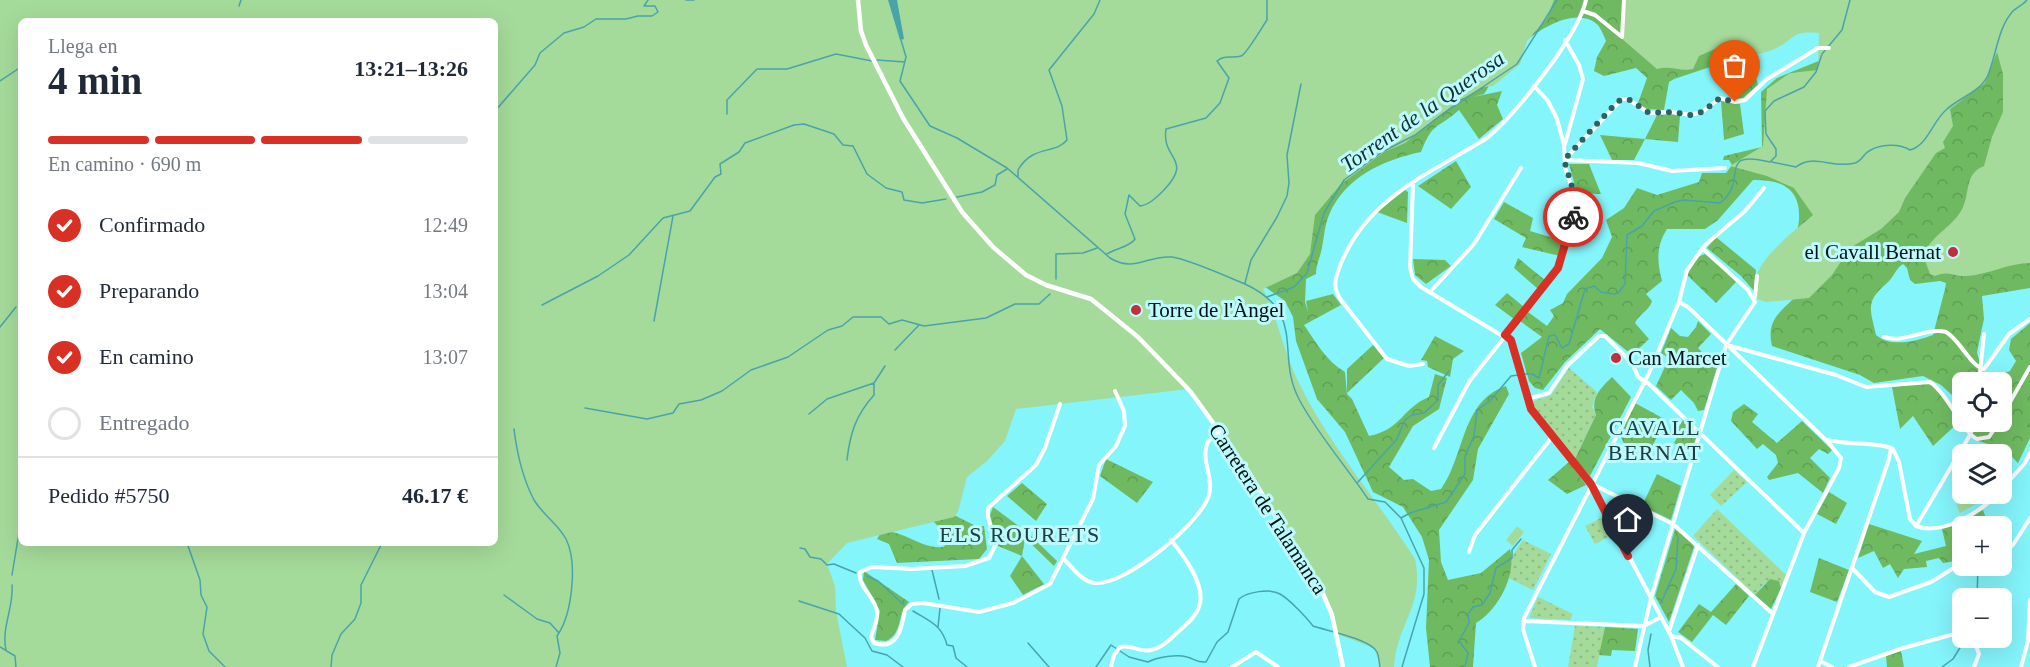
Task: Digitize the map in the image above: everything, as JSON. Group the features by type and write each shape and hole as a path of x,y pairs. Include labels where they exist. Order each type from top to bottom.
{"street":[{"name":"Carretera de Talamanca","path":"858,0 861,31 866,45 903,118 966,218 993,247 1033,279 1047,286 1085,296 1118,320 1182,382 1248,471 1309,570 1329,606 1343,667"},
{"path":"1424,364 1409,366 1387,359 1341,300 1334,286 1351,242 1368,219 1389,198 1488,138 1534,86 1583,11 1586,0"},
{"path":"1583,11 1595,15 1622,37 1624,0"},
{"path":"1434,448 1469,382 1560,264 1576,204 1564,160 1564,145 1583,79 1579,65 1565,40"},
{"path":"1564,160 1622,99 1628,99 1649,113 1696,114 1720,98 1735,102 1745,100 1767,79 1818,48 1829,48"},
{"path":"1534,86 1553,108 1564,145"},
{"path":"1564,160 1638,163 1672,171 1725,168"},
{"path":"1430,292 1474,244 1521,168"},
{"path":"1413,184 1410,272 1417,285 1511,340 1527,399 1533,412 1591,484 1669,631 1683,667"},
{"path":"1535,667 1523,621 1644,381 1678,302 1684,276 1702,248 1744,211 1764,188"},
{"path":"1702,248 1755,298"},
{"path":"1635,667 1651,597 1726,345 1752,310 1757,276"},
{"path":"1678,302 1688,307 1840,455 1841,462 1804,533 1753,667"},
{"path":"1980,369 1984,369 2009,334 2030,319"},
{"path":"1884,337 1900,338 1926,332 1946,332 1955,338 1980,369"},
{"path":"1980,372 1984,334"},
{"path":"1527,399 1549,393 1567,366 1602,335 1632,363 1638,377 1701,433 1804,533"},
{"path":"1726,345 1836,375 1866,387 1928,381 1950,402 1970,435 1977,440 1989,438 1993,432"},
{"path":"2012,397 2030,367"},
{"path":"2024,374 2030,375"},
{"path":"1060,404 1036,465 988,508 988,517 996,544 989,558 965,566 912,569 872,567 860,572 859,579 874,601 877,613 872,640 883,645 897,638 902,630 905,610 915,602 940,604 972,612 1013,603 1050,584 1093,498 1099,465 1116,446 1125,426 1125,411 1115,391"},
{"path":"1063,558 1088,581 1103,583 1132,571 1171,540 1207,500 1210,480 1205,451 1208,442 1219,430"},
{"path":"1916,526 1971,432"},
{"path":"1469,552 1475,535 1552,437"},
{"path":"1825,439 1848,445 1879,445 1891,448 1899,462 1908,513 1916,526"},
{"path":"1818,667 1891,448"},
{"path":"2012,478 2025,463 2030,453"},
{"path":"1591,484 1673,524 1773,614"},
{"path":"1916,526 1937,528 1985,504"},
{"path":"2012,546 2030,518"},
{"path":"1111,667 1116,651 1123,646 1147,651 1159,647 1198,611 1200,605 1196,582 1171,540"},
{"path":"1669,631 1698,545"},
{"path":"1852,568 1875,592 1889,597 1931,582 1952,569"},
{"path":"2021,667 2028,641 2030,600"},
{"path":"1523,621 1643,626 1661,616"},
{"path":"1849,667 1903,648 1952,635"},
{"path":"1671,636 1681,638 1718,667"},
{"path":"1974,667 1979,654 1977,648"},
{"path":"1232,667 1256,652 1278,667"},
{"path":"1820,661 1832,667"}],"green space":[{"path":"0,0 1554,0 1547,18 1527,41 1520,64 1493,86 1483,87 1458,101 1405,143 1384,152 1341,184 1315,215 1310,254 1297,273 1263,289 1273,311 1292,368 1309,403 1415,559 1417,575 1414,602 1400,638 1394,667 1381,667 1374,648 1337,634 1334,617 1279,519 1189,389 1016,409 1005,441 987,461 967,477 958,512 954,517 847,543 827,564 835,586 836,611 847,667 0,667"},
{"path":"1449,0 2030,0 2030,288 1982,296 1984,319 1977,352 1982,372 1952,372 1952,395 1941,385 1923,376 1874,383 1860,375 1772,346 1771,329 1776,317 1798,294 1794,253 1799,218 1798,204 1791,191 1778,183 1762,180 1753,180 1718,220 1705,229 1667,229 1658,254 1662,281 1646,294 1652,301 1635,323 1649,339 1632,355 1600,329 1565,362 1543,390 1535,388 1529,381 1521,353 1542,337 1520,321 1528,312 1547,326 1554,316 1550,310 1563,303 1567,294 1602,258 1612,237 1606,220 1624,208 1637,188 1657,195 1699,182 1702,173 1726,173 1732,165 1729,160 1723,160 1724,156 1762,147 1761,92 1777,78 1821,60 1829,38 1807,26 1753,48 1745,60 1732,65 1713,66 1674,79 1669,82 1664,110 1646,109 1638,103 1647,78 1636,68 1604,76 1594,71 1597,57 1606,41 1598,25 1587,19 1574,18 1560,21 1545,28 1519,46 1498,68 1484,94 1473,97 1502,91 1497,105 1503,119 1479,139 1459,110 1433,130 1421,152 1379,165 1355,180 1345,190 1327,220 1316,274 1306,279 1305,302 1308,312 1306,301 1333,294 1341,305 1304,325 1327,357 1345,372 1347,394 1352,399 1369,436 1388,429 1413,407 1429,397 1435,374 1447,378 1439,409 1413,426 1389,467 1404,480 1413,479 1431,491 1441,489 1449,476 1472,416 1480,404 1491,393 1506,386 1509,394 1478,449 1473,480 1439,530 1441,562 1448,580 1481,573 1510,549 1511,570 1504,591 1492,610 1476,623 1473,667 1430,667 1426,628 1429,560 1422,537 1403,507 1373,492 1345,432 1317,399 1296,341 1293,317 1285,301 1258,282","holes":["1903,264 1907,268 1910,280 1915,284 1940,281 1946,283 1933,335 1912,341 1896,342 1882,339 1876,335 1871,312 1872,301"]},
{"path":"1624,0 2030,0 2030,263 1982,274 1935,276 1930,274 1923,255 1961,211 1973,174 1984,166 1992,137 2003,112 2003,74 1997,52 1985,83 1950,109 1953,126 1943,142 1945,148 1936,153 1905,198 1899,212 1881,229 1850,248 1832,275 1809,298 1766,302 1757,299 1754,287 1763,263 1783,241 1813,215 1794,188 1767,176 1730,166 1763,146 1767,89 1790,73 1818,70 1819,33 1797,34 1772,50 1751,55 1730,58 1717,48 1699,56 1693,69 1657,69 1621,38"},
{"path":"1752,62 1758,85 1743,98 1735,99 1729,68"},
{"path":"1721,101 1740,104 1744,134 1724,140"},
{"path":"1657,115 1680,116 1678,142 1645,139"},
{"path":"1600,135 1645,139 1634,160 1612,160"},
{"path":"1456,161 1471,187 1451,209 1418,186"},
{"path":"1569,164 1589,164 1601,194 1577,193"},
{"path":"1405,190 1408,192 1407,223 1377,212"},
{"path":"1504,202 1533,218 1530,231 1564,241 1560,256 1522,247 1526,238 1494,219"},
{"path":"1716,237 1756,270 1754,291 1741,276 1707,248"},
{"path":"1705,254 1737,281 1716,303 1687,275 1698,257"},
{"path":"1518,258 1545,280 1538,289 1514,268"},
{"path":"1413,259 1445,260 1451,266 1426,284 1415,275"},
{"path":"1507,293 1524,307 1514,319 1495,305"},
{"path":"1698,321 1711,334 1698,348 1717,368 1704,410 1698,411 1694,403 1681,390 1671,400 1656,386 1669,358 1661,353 1671,328 1680,336 1688,337"},
{"path":"2030,323 2030,438 2018,463 2012,457 2012,444 1988,444 1975,440 1971,432 2012,432 2012,372 2007,372 2016,361 2009,350 2011,339"},
{"path":"1435,336 1464,351 1453,359 1450,377 1428,367 1427,361 1421,360"},
{"path":"1373,345 1384,358 1347,393 1347,369"},
{"path":"1569,368 1597,392 1592,406 1596,415 1575,459 1533,405 1534,401 1551,395"},
{"path":"1612,377 1631,397 1590,476 1575,459 1596,415 1594,404 1597,394"},
{"path":"1930,384 1935,387 1952,410 1952,428 1933,446 1913,416 1900,429 1892,387"},
{"path":"1635,403 1666,420 1646,458 1641,456 1640,448 1625,446 1620,435"},
{"path":"1744,404 1758,414 1752,422 1777,443 1802,421 1832,450 1828,454 1819,449 1810,458 1830,478 1823,493 1798,473 1769,480 1767,477 1778,463 1776,455 1763,444 1757,449 1731,421 1733,412"},
{"path":"1683,420 1697,434 1692,452 1674,443 1678,436 1677,430"},
{"path":"1106,459 1153,482 1137,503 1100,476"},
{"path":"1569,462 1586,485 1567,494 1548,480"},
{"path":"1734,470 1747,482 1721,506 1710,495"},
{"path":"1657,474 1681,486 1671,520 1642,506"},
{"path":"1022,483 1047,504 1036,521 1007,496"},
{"path":"1829,492 1847,503 1836,524 1817,514"},
{"path":"1958,504 1976,504 1960,513 1956,505"},
{"path":"993,507 1028,533 1057,561 1054,566 1025,538 1022,556 998,546 990,515"},
{"path":"1717,509 1786,575 1781,588 1780,584 1766,582 1755,595 1693,536"},
{"path":"1983,510 1985,516 1970,516"},
{"path":"952,514 976,526 984,526 987,549 979,559 897,563 889,544 877,539 882,531 890,531 927,545 943,547 948,543 948,536 933,521"},
{"path":"1603,517 1612,535 1595,544 1585,526"},
{"path":"1869,524 1922,541 1914,554 1946,546 1942,529 1952,524 1952,562 1943,563 1939,558 1926,561 1927,567 1904,569 1898,578 1890,564 1883,568 1874,551 1858,558"},
{"path":"1517,526 1524,532 1513,546 1506,540"},
{"path":"1675,529 1693,543 1694,547 1669,622 1655,596"},
{"path":"1523,540 1551,554 1533,590 1500,574"},
{"path":"1022,556 1044,584 1023,595 1010,576"},
{"path":"1819,558 1849,570 1837,602 1810,592"},
{"path":"864,571 909,602 902,612 898,628 892,638 886,641 875,640 880,611 863,580"},
{"path":"1770,579 1779,581 1781,588 1771,609 1755,595"},
{"path":"1736,584 1749,596 1726,625 1713,615 1692,642 1678,632 1699,604 1711,612"},
{"path":"1538,597 1573,614 1570,620 1529,618"},
{"path":"1575,626 1605,627 1597,667 1568,667"},
{"path":"1605,627 1638,629 1635,651 1612,650 1611,656 1599,655"},
{"path":"1901,651 1904,667 1887,667 1886,656"}],"water":[{"path":"888,0 897,0 904,39 900,40"}],"waterway":[{"path":"239,6 241,0"},
{"path":"498,108 535,65 540,53 564,33 584,27 596,19 652,16 658,12 655,6 644,6 648,0"},
{"path":"686,0 694,0"},
{"path":"1018,177 1018,170 1030,156 1062,145 1067,140 1062,106 1049,70 1094,14 1100,0"},
{"path":"1107,254 1130,244 1135,239 1125,214 1129,195 1140,206 1150,202 1164,190 1176,171 1166,139 1166,129 1206,118 1220,103 1229,78 1217,61 1241,56 1246,51 1267,20 1267,0"},
{"name":"Torrent de la Querosa","path":"1267,297 1294,287 1307,273 1324,213 1344,180 1382,152 1415,135 1517,64 1557,0"},
{"path":"1524,374 1532,374 1539,378 1549,336 1555,335 1562,348 1569,344 1585,289 1594,286 1601,292 1618,293 1625,284 1627,235 1642,226 1654,211 1683,200 1720,203 1729,194 1738,163 1753,159 1770,162 1776,156 1776,149 1766,134 1765,111 1774,101 1804,87 1816,72 1822,54 1842,30 1850,0"},
{"path":"1772,162 1796,167 1809,161 1847,164 1857,162 1867,152 1878,147 1895,145 1910,150 1916,147 1926,138 1946,110 1985,81 2004,25 2013,11 2027,0"},
{"path":"901,40 906,57 900,81 930,126 957,138 1007,168 1110,258 1127,264 1163,257 1188,261 1245,284 1265,296 1277,308 1284,322 1289,368 1300,401 1368,499 1385,502 1401,518 1424,568 1424,594 1402,667"},
{"path":"727,114 727,100 757,69 787,69 836,54 872,61"},
{"path":"877,60 905,62"},
{"path":"0,81 18,69"},
{"path":"1245,283 1251,260 1287,196 1289,183 1287,155 1301,84"},
{"path":"542,305 598,276 629,255 663,218 690,211 715,177 721,174 720,164 739,152 745,143 794,125 804,124 834,134 843,145 853,146 867,174 886,188 902,192 904,200 922,203 946,199"},
{"path":"957,197 982,192 995,185 997,175 1007,169"},
{"path":"654,321 673,216"},
{"path":"1056,279 1056,254 1083,253 1097,248"},
{"path":"585,408 647,419 673,413 679,404 701,400 722,391 751,370 788,357 828,330 842,326 853,317 881,317 889,324 902,320 924,326 986,318 1015,304 1039,304 1050,294"},
{"path":"0,327 16,307"},
{"path":"895,350 919,325"},
{"path":"847,460 855,425 874,395 874,383 885,366"},
{"path":"1358,482 1397,439 1405,420 1412,415 1424,413 1438,400 1438,385 1449,371"},
{"path":"1401,518 1446,502 1465,474 1465,456 1474,436 1477,410 1490,401 1511,376 1518,375"},
{"path":"809,414 827,399 874,383"},
{"path":"514,429 526,483 534,500 563,534 570,549 572,589 566,615 557,636 560,653 556,667"},
{"path":"1661,603 1676,569 1678,537"},
{"path":"12,575 18,538"},
{"path":"1465,667 1468,653 1459,641 1469,623 1468,614 1473,607 1482,605 1490,593 1496,568 1512,558 1512,550 1521,539"},
{"path":"188,546 200,580 201,595 207,607 203,634 209,651 225,667"},
{"path":"331,667 332,655 341,634 355,619 361,603 361,585 380,546"},
{"path":"800,548 805,549 810,557 821,559 827,565 834,564 856,573"},
{"path":"932,570 939,599"},
{"path":"867,576 878,581 904,605"},
{"path":"1977,588 1978,576"},
{"path":"6,650 5,634 12,585"},
{"path":"1096,667 1111,645 1129,657 1148,662 1162,657 1178,656 1206,662 1217,642 1228,632 1239,599 1247,594 1265,591 1276,592 1283,596 1313,626 1358,639 1373,647 1378,654 1380,667"},
{"path":"504,595 537,619 550,623 559,633"},
{"path":"799,601 839,614 865,638 872,651 887,655 903,667"},
{"path":"938,627 940,608"},
{"path":"913,611 938,628 947,645 953,646 956,658 967,667"},
{"path":"1650,667 1648,650 1651,634"},
{"path":"1028,643 1049,667"},
{"path":"0,647 15,656 16,667"},
{"path":"1942,667 1953,659 1960,648"}],"way so far":[{"path":"1573,217 1576,200 1566,174 1564,160 1618,101 1628,99 1649,113 1672,112 1690,115 1708,109 1720,98 1735,102"}],"place":[{"name":"el Cavall Bernat","path":"1953,252"},
{"name":"Torre de l'Àngel","path":"1136,310"},
{"name":"Can Marcet","path":"1616,358"}],"district":[{"name":"CAVALL BERNAT","path":"1655,440"},
{"name":"ELS ROURETS","path":"1020,534"}],"route":[{"path":"1573,217 1558,268 1505,335 1511,340 1531,409 1591,484 1628,556"}]}
